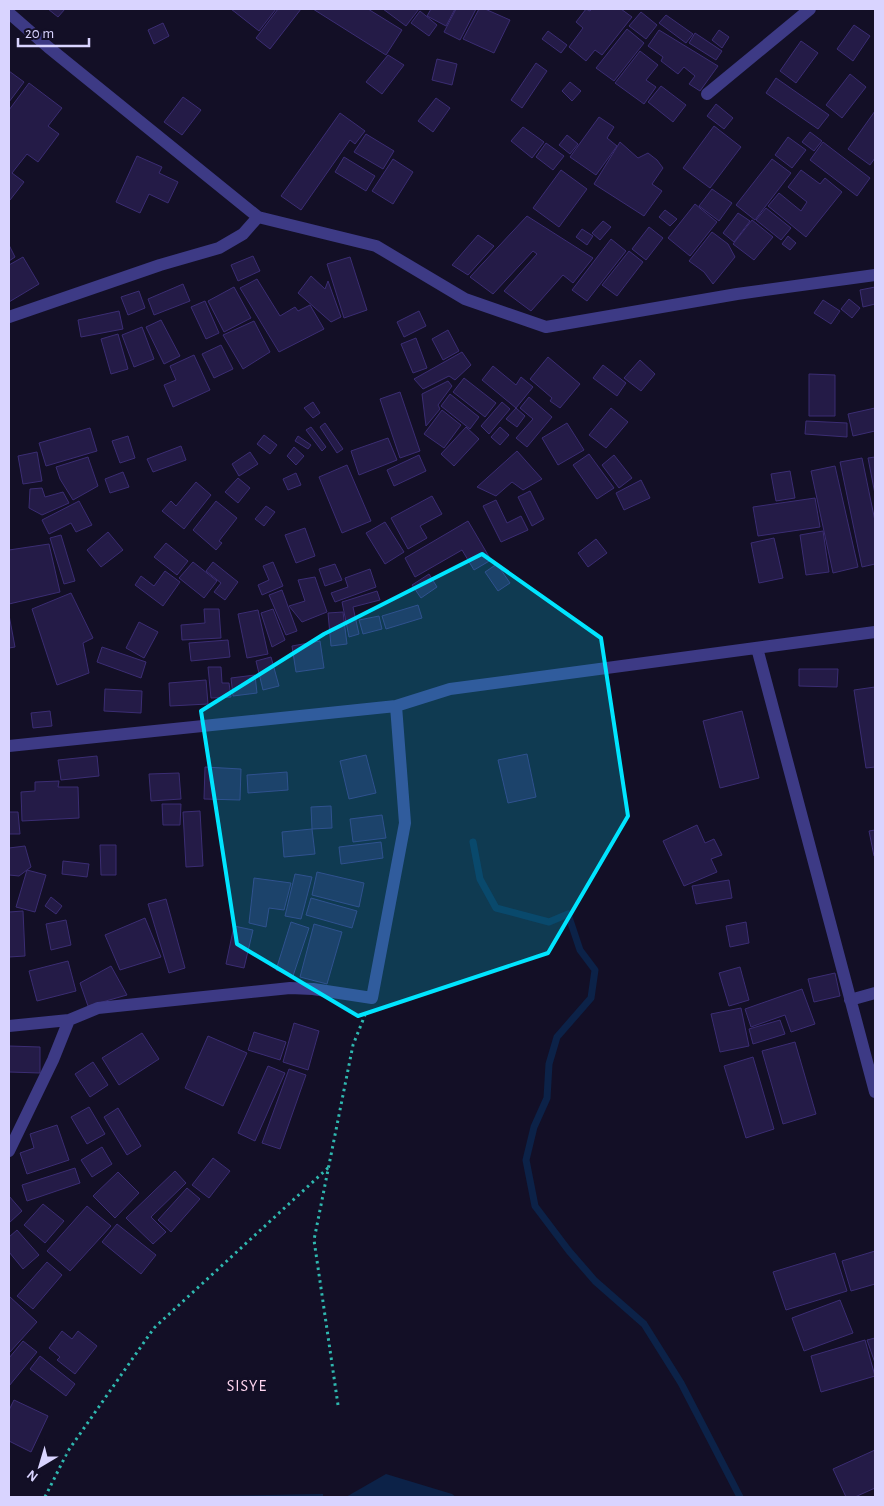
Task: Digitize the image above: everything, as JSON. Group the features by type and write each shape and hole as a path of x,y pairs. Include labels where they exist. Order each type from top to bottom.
{"street":[{"path":"707,94 810,9"},
{"path":"9,13 258,218 376,246 465,299 546,327 737,294 875,275"},
{"path":"9,317 160,265 219,248 243,234 258,218"},
{"path":"9,746 396,706 450,689 875,632"},
{"path":"757,648 875,1092"},
{"path":"9,1026 69,1020 98,1008 290,988 313,989 372,998 405,823 396,706"},
{"path":"850,1000 875,993"},
{"path":"9,1151 53,1060 69,1020"}],"path":[{"path":"338,1405 314,1240 353,1045 372,998"},
{"path":"45,1497 68,1451 154,1328 328,1167"}],"highlighted area":[{"path":"482,554 601,638 628,816 548,953 358,1016 237,944 201,711 324,634"}],"water":[{"path":"386,1474 452,1494 456,1497 346,1497"},
{"path":"323,1494 323,1497 206,1497 209,1496"}],"building":[{"path":"48,9 65,9 58,17"},
{"path":"231,9 276,9 259,31"},
{"path":"278,9 301,9 270,49 256,38"},
{"path":"313,9 368,9 402,30 386,55"},
{"path":"383,9 419,9 406,26"},
{"path":"431,9 455,9 446,26 427,16"},
{"path":"456,9 476,9 460,40 444,32"},
{"path":"479,9 485,9 510,20 494,53 463,39"},
{"path":"586,9 590,11 592,9 621,9 632,17 602,55 595,50 586,61 569,47 583,28 576,22"},
{"path":"420,11 437,25 429,36 411,23"},
{"path":"641,12 657,25 646,39 629,26"},
{"path":"666,15 693,34 686,43 659,23"},
{"path":"163,23 169,36 154,44 148,30"},
{"path":"854,25 870,36 853,61 837,49"},
{"path":"627,29 644,43 614,81 596,68"},
{"path":"659,30 718,66 700,91 689,84 695,76 684,67 678,74 661,61 663,57 648,46"},
{"path":"719,30 729,37 722,48 712,40"},
{"path":"548,31 567,45 561,53 542,39"},
{"path":"695,33 722,51 716,60 689,43"},
{"path":"801,41 818,53 796,83 780,71"},
{"path":"640,51 658,65 646,80 656,87 644,104 615,83"},
{"path":"388,55 404,65 382,94 366,82"},
{"path":"437,59 457,64 452,85 432,80"},
{"path":"536,63 547,71 522,108 511,100"},
{"path":"9,71 24,82 9,102"},
{"path":"850,74 866,87 842,118 826,105"},
{"path":"776,78 829,115 818,129 766,93"},
{"path":"570,82 581,91 572,101 562,91"},
{"path":"29,83 62,108 48,126 59,134 38,162 27,154 12,173 24,182 10,200 9,110"},
{"path":"661,86 686,105 673,122 648,102"},
{"path":"183,97 201,110 182,135 164,122"},
{"path":"436,98 450,108 433,132 418,121"},
{"path":"716,104 733,118 724,129 707,116"},
{"path":"875,111 875,158 870,165 848,149"},
{"path":"340,113 365,131 355,144 350,140 301,210 281,196"},
{"path":"599,117 614,127 607,138 617,146 596,175 570,157"},
{"path":"714,126 741,147 710,188 683,168"},
{"path":"523,127 544,142 532,158 511,141"},
{"path":"810,132 822,141 814,151 802,142"},
{"path":"366,134 394,151 383,169 354,152"},
{"path":"567,135 578,144 570,154 559,145"},
{"path":"788,137 806,150 792,168 775,155"},
{"path":"620,142 638,158 648,153 663,168 652,184 662,191 644,216 594,184"},
{"path":"823,142 870,178 857,196 810,160"},
{"path":"546,143 564,156 553,170 536,157"},
{"path":"137,156 162,167 159,173 178,182 168,203 149,194 140,213 116,202"},
{"path":"344,157 375,176 366,191 335,172"},
{"path":"393,159 413,172 393,204 372,191"},
{"path":"772,159 791,173 755,220 736,205"},
{"path":"561,170 587,189 559,227 533,208"},
{"path":"801,170 820,184 825,178 842,192 806,237 768,206 779,193 801,211 807,202 788,187"},
{"path":"712,189 732,203 719,221 699,206"},
{"path":"695,204 717,222 690,256 668,238"},
{"path":"766,208 791,228 781,240 756,220"},
{"path":"665,210 677,219 670,226 659,217"},
{"path":"738,213 750,221 734,242 723,233"},
{"path":"527,216 593,258 573,283 563,275 531,311 504,291 537,254 533,251 493,294 470,277"},
{"path":"752,220 773,237 754,260 733,244"},
{"path":"603,221 611,227 600,240 592,233"},
{"path":"649,227 663,238 646,260 632,249"},
{"path":"582,229 593,236 587,245 576,237"},
{"path":"712,232 728,244 735,257 713,284 704,272 689,261"},
{"path":"478,235 494,246 468,275 452,265"},
{"path":"788,236 796,243 790,250 782,244"},
{"path":"611,239 626,251 587,301 572,290"},
{"path":"9,245 15,257 9,261"},
{"path":"629,251 643,262 617,296 602,285"},
{"path":"253,256 260,271 238,281 231,265"},
{"path":"23,257 39,284 9,302 9,265"},
{"path":"350,257 367,310 344,318 327,264"},
{"path":"311,276 325,289 328,281 341,317 331,322 298,293"},
{"path":"257,279 280,316 295,307 298,311 310,305 324,329 279,352 240,288"},
{"path":"183,284 190,301 154,315 148,299"},
{"path":"234,287 251,318 224,332 208,301"},
{"path":"875,287 875,304 863,307 860,290"},
{"path":"139,291 145,308 128,315 121,297"},
{"path":"849,299 860,308 852,318 841,309"},
{"path":"823,300 840,311 831,324 814,313"},
{"path":"205,301 219,333 206,339 191,307"},
{"path":"119,311 123,329 81,337 78,320"},
{"path":"419,311 426,326 404,337 397,322"},
{"path":"161,320 180,356 164,364 146,327"},
{"path":"254,321 270,352 243,369 223,335"},
{"path":"142,327 154,359 134,367 122,335"},
{"path":"448,330 459,351 443,360 432,339"},
{"path":"118,334 128,369 111,374 101,339"},
{"path":"416,338 427,368 413,373 401,344"},
{"path":"221,345 233,369 214,378 202,354"},
{"path":"462,352 471,365 455,380 449,376 423,389 414,379"},
{"path":"194,355 210,390 173,407 164,385 176,380 170,366"},
{"path":"548,357 580,384 560,408 550,401 552,398 530,379"},
{"path":"640,360 655,374 641,391 624,378"},
{"path":"603,365 626,383 617,396 593,378"},
{"path":"493,366 516,385 521,377 533,387 516,408 482,380"},
{"path":"809,374 835,375 835,416 809,416"},
{"path":"464,378 496,403 485,417 453,392"},
{"path":"448,381 452,386 438,405 440,409 426,426 422,394"},
{"path":"400,392 420,451 400,458 380,399"},
{"path":"450,394 479,417 470,429 441,406"},
{"path":"529,397 552,417 527,447 516,438 533,419 520,408"},
{"path":"313,402 320,413 313,418 304,408"},
{"path":"502,402 510,409 489,434 481,426"},
{"path":"516,408 525,416 517,427 506,419"},
{"path":"611,408 628,422 606,448 589,435"},
{"path":"875,408 875,431 853,436 848,414"},
{"path":"442,410 461,425 444,448 424,434"},
{"path":"806,421 847,423 847,437 805,434"},
{"path":"325,423 343,449 337,453 320,427"},
{"path":"567,423 584,450 558,465 542,438"},
{"path":"311,427 326,447 322,451 306,430"},
{"path":"466,427 479,439 454,466 441,454"},
{"path":"500,427 509,435 500,445 491,437"},
{"path":"90,428 97,451 46,466 39,443"},
{"path":"264,435 277,445 270,454 257,444"},
{"path":"128,436 135,458 120,463 112,441"},
{"path":"298,436 311,445 308,449 295,441"},
{"path":"388,438 397,460 359,475 351,451"},
{"path":"181,446 186,460 153,472 147,459"},
{"path":"294,447 304,456 296,465 287,456"},
{"path":"517,451 542,479 523,490 512,482 496,496 477,487"},
{"path":"37,452 42,481 23,484 18,456"},
{"path":"250,452 258,464 239,476 232,464"},
{"path":"589,454 614,488 597,499 573,465"},
{"path":"419,455 426,471 394,486 387,470"},
{"path":"614,455 632,478 619,488 602,465"},
{"path":"88,457 98,486 73,500 60,479 56,467"},
{"path":"875,457 875,494 868,458"},
{"path":"862,458 875,521 875,564 862,567 840,462"},
{"path":"347,465 371,521 342,533 319,477"},
{"path":"835,466 858,567 833,573 811,471"},
{"path":"790,471 795,498 776,501 771,474"},
{"path":"123,472 129,487 110,493 105,479"},
{"path":"296,473 301,485 288,490 283,479"},
{"path":"238,478 250,488 238,503 225,492"},
{"path":"641,480 650,498 624,510 616,493"},
{"path":"196,482 211,495 184,529 162,511 171,501 176,506"},
{"path":"42,488 45,497 63,492 69,503 42,515 29,508 30,489"},
{"path":"530,491 544,519 532,526 518,497"},
{"path":"432,496 442,514 420,526 427,538 408,549 391,518"},
{"path":"815,498 820,527 758,536 753,507"},
{"path":"496,500 507,523 521,516 528,530 501,542 483,506"},
{"path":"79,501 92,525 76,532 71,523 49,534 42,520"},
{"path":"216,501 237,518 219,541 222,543 216,550 193,530"},
{"path":"266,506 275,512 264,526 255,519"},
{"path":"468,521 491,560 474,570 462,550 415,577 405,558"},
{"path":"385,522 404,552 385,564 366,533"},
{"path":"305,528 315,556 296,563 285,535"},
{"path":"823,531 829,572 806,575 800,535"},
{"path":"108,532 123,550 101,567 87,550"},
{"path":"61,535 75,581 64,584 50,538"},
{"path":"774,538 783,578 759,583 751,543"},
{"path":"596,539 607,553 588,567 578,553"},
{"path":"166,543 188,561 177,575 154,557"},
{"path":"49,544 60,592 9,604 9,550"},
{"path":"193,562 217,581 204,598 179,578"},
{"path":"213,562 238,582 225,600 214,592 221,583 206,571"},
{"path":"273,562 283,586 262,595 258,585 269,580 263,566"},
{"path":"335,564 342,580 325,586 319,569"},
{"path":"497,564 510,583 498,591 485,572"},
{"path":"370,569 376,587 335,602 331,593 348,587 345,578"},
{"path":"165,571 180,582 163,606 135,585 141,576 154,586"},
{"path":"429,574 437,587 421,598 412,585"},
{"path":"315,577 327,612 302,622 289,606 305,601 298,580"},
{"path":"282,590 297,631 286,635 269,595"},
{"path":"377,591 380,600 353,607 359,634 349,637 342,602"},
{"path":"71,593 93,638 83,643 89,673 57,685 32,609"},
{"path":"418,605 422,618 386,629 382,616"},
{"path":"204,609 219,609 221,638 182,640 181,625 205,623"},
{"path":"273,609 285,640 272,647 261,613"},
{"path":"258,610 268,654 247,658 238,614"},
{"path":"343,612 347,644 331,646 328,613"},
{"path":"9,615 15,647 9,648"},
{"path":"379,616 382,629 363,634 359,620"},
{"path":"139,622 158,632 144,658 126,648"},
{"path":"228,640 230,657 191,661 189,643"},
{"path":"320,641 324,668 296,672 292,646"},
{"path":"102,647 146,662 141,678 97,662"},
{"path":"271,657 279,686 263,690 256,661"},
{"path":"208,667 221,667 222,683 229,683 231,697 211,698"},
{"path":"799,669 838,669 837,687 799,686"},
{"path":"255,675 257,693 233,696 231,678"},
{"path":"206,680 208,704 170,706 169,683"},
{"path":"875,687 875,767 866,768 854,690"},
{"path":"105,689 142,691 141,713 104,711"},
{"path":"50,711 52,726 33,728 31,713"},
{"path":"742,711 759,778 720,788 703,721"},
{"path":"527,754 536,797 508,803 498,760"},
{"path":"366,755 376,793 349,799 340,761"},
{"path":"97,756 99,776 61,780 58,760"},
{"path":"205,767 241,769 240,800 204,799"},
{"path":"287,772 288,790 248,793 247,775"},
{"path":"179,773 181,799 151,801 149,774"},
{"path":"59,781 58,787 78,787 79,818 22,821 21,792 35,791 35,782"},
{"path":"162,804 181,804 180,825 163,825"},
{"path":"331,806 332,828 312,829 311,807"},
{"path":"200,811 203,866 186,867 183,812"},
{"path":"9,812 18,812 20,834 9,834"},
{"path":"382,815 386,838 353,842 350,819"},
{"path":"697,825 705,843 714,839 722,855 711,859 717,872 684,886 663,841"},
{"path":"312,829 315,854 284,857 282,832"},
{"path":"875,830 875,856 874,856 869,831"},
{"path":"381,842 383,858 341,864 339,847"},
{"path":"100,845 116,845 116,875 101,875"},
{"path":"25,846 31,867 19,876 9,875 9,848"},
{"path":"63,861 89,864 87,877 62,874"},
{"path":"27,870 46,875 35,912 16,907"},
{"path":"317,872 364,883 359,907 312,895"},
{"path":"295,874 312,877 301,919 285,916"},
{"path":"254,878 291,883 284,910 269,908 266,927 249,923"},
{"path":"729,880 732,898 696,904 692,886"},
{"path":"51,897 62,906 56,914 45,906"},
{"path":"311,898 357,911 352,928 306,915"},
{"path":"166,899 185,968 169,973 148,904"},
{"path":"23,911 25,956 9,957 9,912"},
{"path":"145,918 161,957 120,970 105,935"},
{"path":"66,920 71,945 51,950 46,924"},
{"path":"291,922 309,928 293,976 276,970"},
{"path":"746,922 749,943 730,947 726,926"},
{"path":"314,924 342,932 327,984 300,977"},
{"path":"234,926 253,930 244,968 226,964"},
{"path":"68,961 76,991 37,1001 29,971"},
{"path":"111,966 127,995 88,1006 80,983"},
{"path":"740,967 749,1000 729,1006 719,973"},
{"path":"835,973 840,996 814,1002 808,979"},
{"path":"802,989 815,1024 791,1032 785,1015 751,1027 745,1009"},
{"path":"741,1008 749,1046 720,1052 711,1014"},
{"path":"780,1020 785,1034 753,1044 749,1029"},
{"path":"294,1023 319,1031 308,1070 283,1062"},
{"path":"254,1032 286,1042 280,1060 248,1050"},
{"path":"142,1033 159,1059 119,1085 102,1058"},
{"path":"208,1036 247,1053 223,1106 185,1088"},
{"path":"795,1042 816,1114 783,1124 762,1051"},
{"path":"9,1046 40,1047 40,1073 9,1072"},
{"path":"753,1057 774,1129 746,1138 724,1066"},
{"path":"93,1062 108,1085 90,1097 75,1074"},
{"path":"268,1066 285,1073 255,1141 238,1133"},
{"path":"289,1069 306,1075 280,1149 262,1143"},
{"path":"89,1107 105,1134 87,1144 71,1117"},
{"path":"118,1108 141,1146 127,1155 104,1117"},
{"path":"57,1125 69,1160 27,1174 20,1153 34,1148 30,1134"},
{"path":"102,1147 112,1164 92,1177 81,1160"},
{"path":"213,1158 230,1171 209,1198 192,1185"},
{"path":"75,1168 80,1183 27,1201 22,1185"},
{"path":"175,1171 186,1183 151,1217 166,1232 153,1244 126,1218"},
{"path":"118,1172 139,1193 115,1218 93,1196"},
{"path":"187,1188 200,1199 171,1232 158,1220"},
{"path":"9,1196 22,1211 9,1223"},
{"path":"43,1204 64,1221 45,1243 24,1225"},
{"path":"87,1206 111,1226 70,1271 47,1251"},
{"path":"117,1224 156,1255 141,1274 102,1242"},
{"path":"17,1230 39,1255 23,1269 9,1252 9,1237"},
{"path":"875,1251 875,1284 851,1291 842,1261"},
{"path":"835,1253 847,1291 786,1310 773,1272"},
{"path":"47,1262 62,1275 33,1309 17,1296"},
{"path":"9,1296 37,1322 10,1352 9,1351"},
{"path":"840,1300 853,1333 804,1351 792,1318"},
{"path":"62,1331 72,1339 78,1331 97,1346 75,1374 57,1360 60,1357 49,1348"},
{"path":"875,1338 875,1363 867,1340"},
{"path":"865,1340 875,1376 821,1392 811,1356"},
{"path":"23,1341 37,1352 9,1386 9,1358"},
{"path":"40,1356 75,1384 66,1396 30,1369"},
{"path":"14,1400 48,1416 31,1452 9,1441 9,1410"},
{"path":"875,1450 875,1488 855,1497 846,1497 833,1469"}],"waterway":[{"path":"473,842 480,879 496,908 549,922 568,914 580,950 595,970 591,998 557,1037 549,1064 547,1098 534,1127 526,1160 535,1206 569,1251 595,1281 644,1324 681,1383 740,1497"}],"district":[{"name":"SISYE","path":"247,1385"}]}
